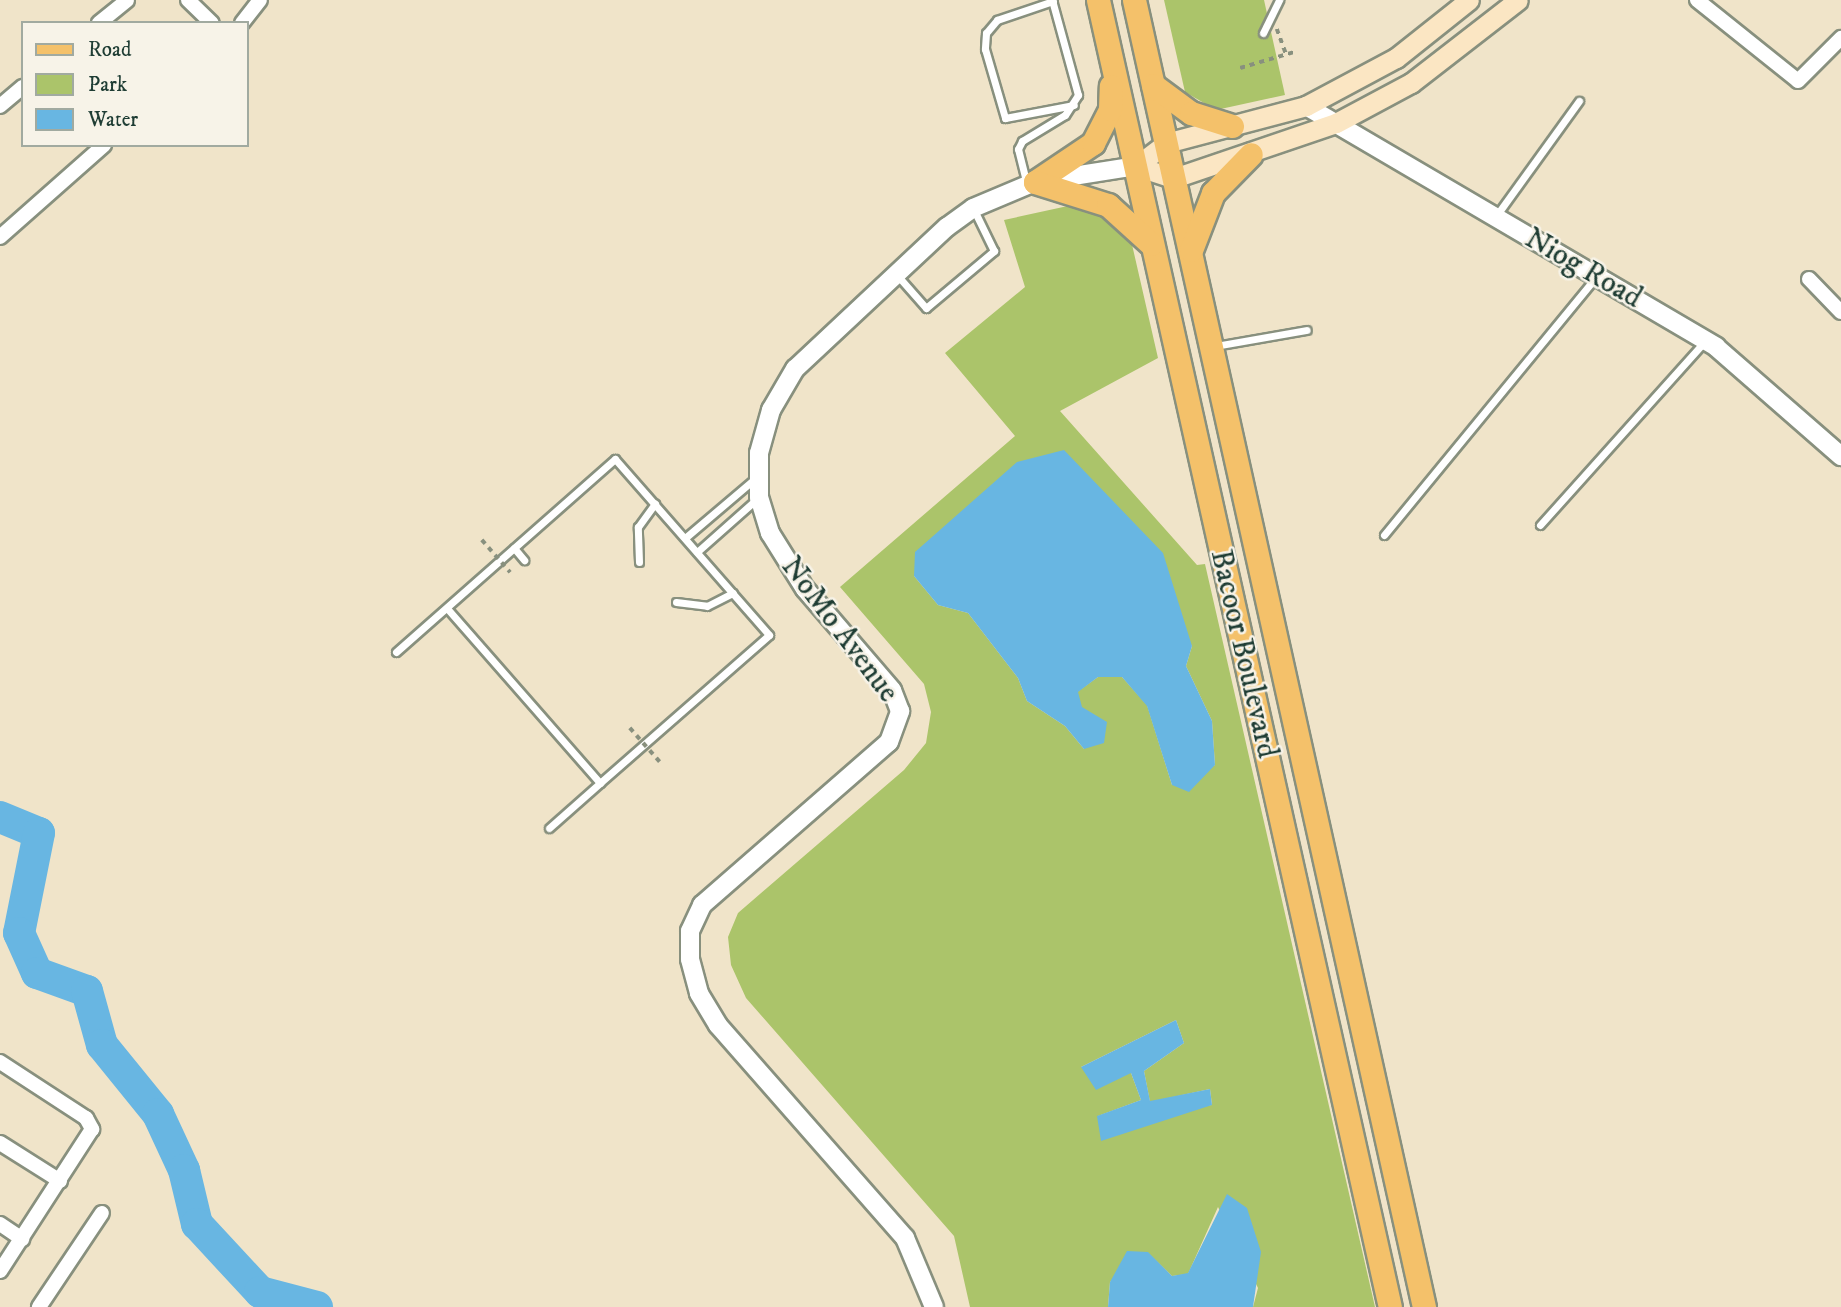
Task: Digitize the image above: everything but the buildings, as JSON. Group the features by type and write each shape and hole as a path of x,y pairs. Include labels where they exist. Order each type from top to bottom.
{"main road":[{"name":"Bacoor Boulevard","path":"1098,0 1390,1307"},
{"name":"Bacoor Boulevard","path":"1134,0 1424,1307"},
{"name":"NoMo Avenue","path":"1136,166 1166,143 1306,106 1396,58 1469,0"},
{"path":"1174,178 1336,123 1411,83 1518,0"},
{"path":"1031,183 1077,159 1103,127 1112,69"},
{"path":"1153,85 1191,113 1232,126"},
{"path":"1191,250 1213,193 1251,153"},
{"name":"NoMo Avenue","path":"1136,166 1174,178"},
{"path":"1031,183 1108,205 1151,244"}],"street":[{"path":"101,21 127,0"},
{"path":"188,0 210,21"},
{"path":"244,21 260,0"},
{"path":"1698,0 1798,81 1841,38"},
{"path":"0,106 21,89"},
{"name":"Niog Road","path":"1306,106 1705,341 1841,456"},
{"path":"0,237 102,147"},
{"name":"NoMo Avenue","path":"934,1307 905,1238 719,1025 699,993 690,959 690,931 702,905 897,729 892,690 798,579 770,534 759,498 758,476 764,431 780,390 895,272 973,208 1031,183 1136,166"},
{"path":"1809,279 1841,312"},
{"path":"0,1062 86,1118 92,1129 0,1271"},
{"path":"0,1143 60,1181"},
{"path":"39,1307 102,1213"},
{"path":"0,1224 22,1239"}],"lane":[{"path":"1031,183 1018,149 1022,141 1074,105 1077,85 1053,0 997,20 986,33 985,49 1005,118 1074,105"},
{"path":"1263,33 1279,0"},
{"path":"1495,217 1580,100"},
{"path":"895,272 926,308 994,251 973,208"},
{"path":"1384,535 1596,276"},
{"path":"1211,347 1307,330"},
{"path":"1540,525 1705,341"},
{"path":"396,653 615,459 685,538 769,635 549,828"},
{"path":"685,538 758,476"},
{"path":"697,552 759,498"},
{"path":"639,562 638,527 655,504"},
{"path":"514,548 524,560"},
{"path":"676,602 707,606 733,593"},
{"path":"447,608 600,783"}],"path":[{"path":"1272,15 1286,54"},
{"path":"1240,68 1294,52"},
{"path":"482,540 510,572"},
{"path":"630,728 660,762"}],"green space":[{"path":"1164,0 1264,0 1285,95 1216,110 1185,92"},
{"path":"1077,204 1128,227 1158,358 1060,411 1197,565 1205,564 1375,1307 1253,1307 1258,1288 1218,1207 1188,1274 1172,1276 1148,1253 1110,1282 1108,1307 970,1307 954,1236 746,998 731,965 728,937 738,913 904,770 926,743 931,712 924,684 840,587 1015,436 945,353 1025,287 1004,220","holes":["914,576 1185,635 1192,646 1186,666 1212,721 1215,765 1172,785 1147,705 1122,677 1098,677 1077,692 1084,749 1065,726 1027,701 1018,678 968,613 938,605","1176,1020 1184,1043 1144,1071 1150,1102 1210,1089 1212,1105 1098,1116 1141,1100 1131,1073 1081,1067"]}],"water":[{"path":"1064,450 1163,553 1192,646 1186,666 1212,721 1215,765 1189,792 1172,785 1147,706 1122,677 1098,677 1078,692 1082,707 1107,722 1104,743 1084,749 1065,726 1027,701 1018,678 968,613 938,605 914,576 915,552 1017,462"},
{"path":"1176,1020 1184,1043 1144,1071 1150,1101 1210,1089 1212,1105 1101,1141 1097,1116 1141,1100 1131,1073 1096,1090 1081,1067"},
{"path":"1227,1194 1247,1208 1261,1252 1253,1307 1108,1307 1110,1282 1127,1251 1148,1252 1172,1276 1188,1273"}],"waterway":[{"path":"0,817 39,833 19,933 37,973 87,991 102,1045 158,1114 184,1170 197,1224 260,1292 317,1307"}]}
